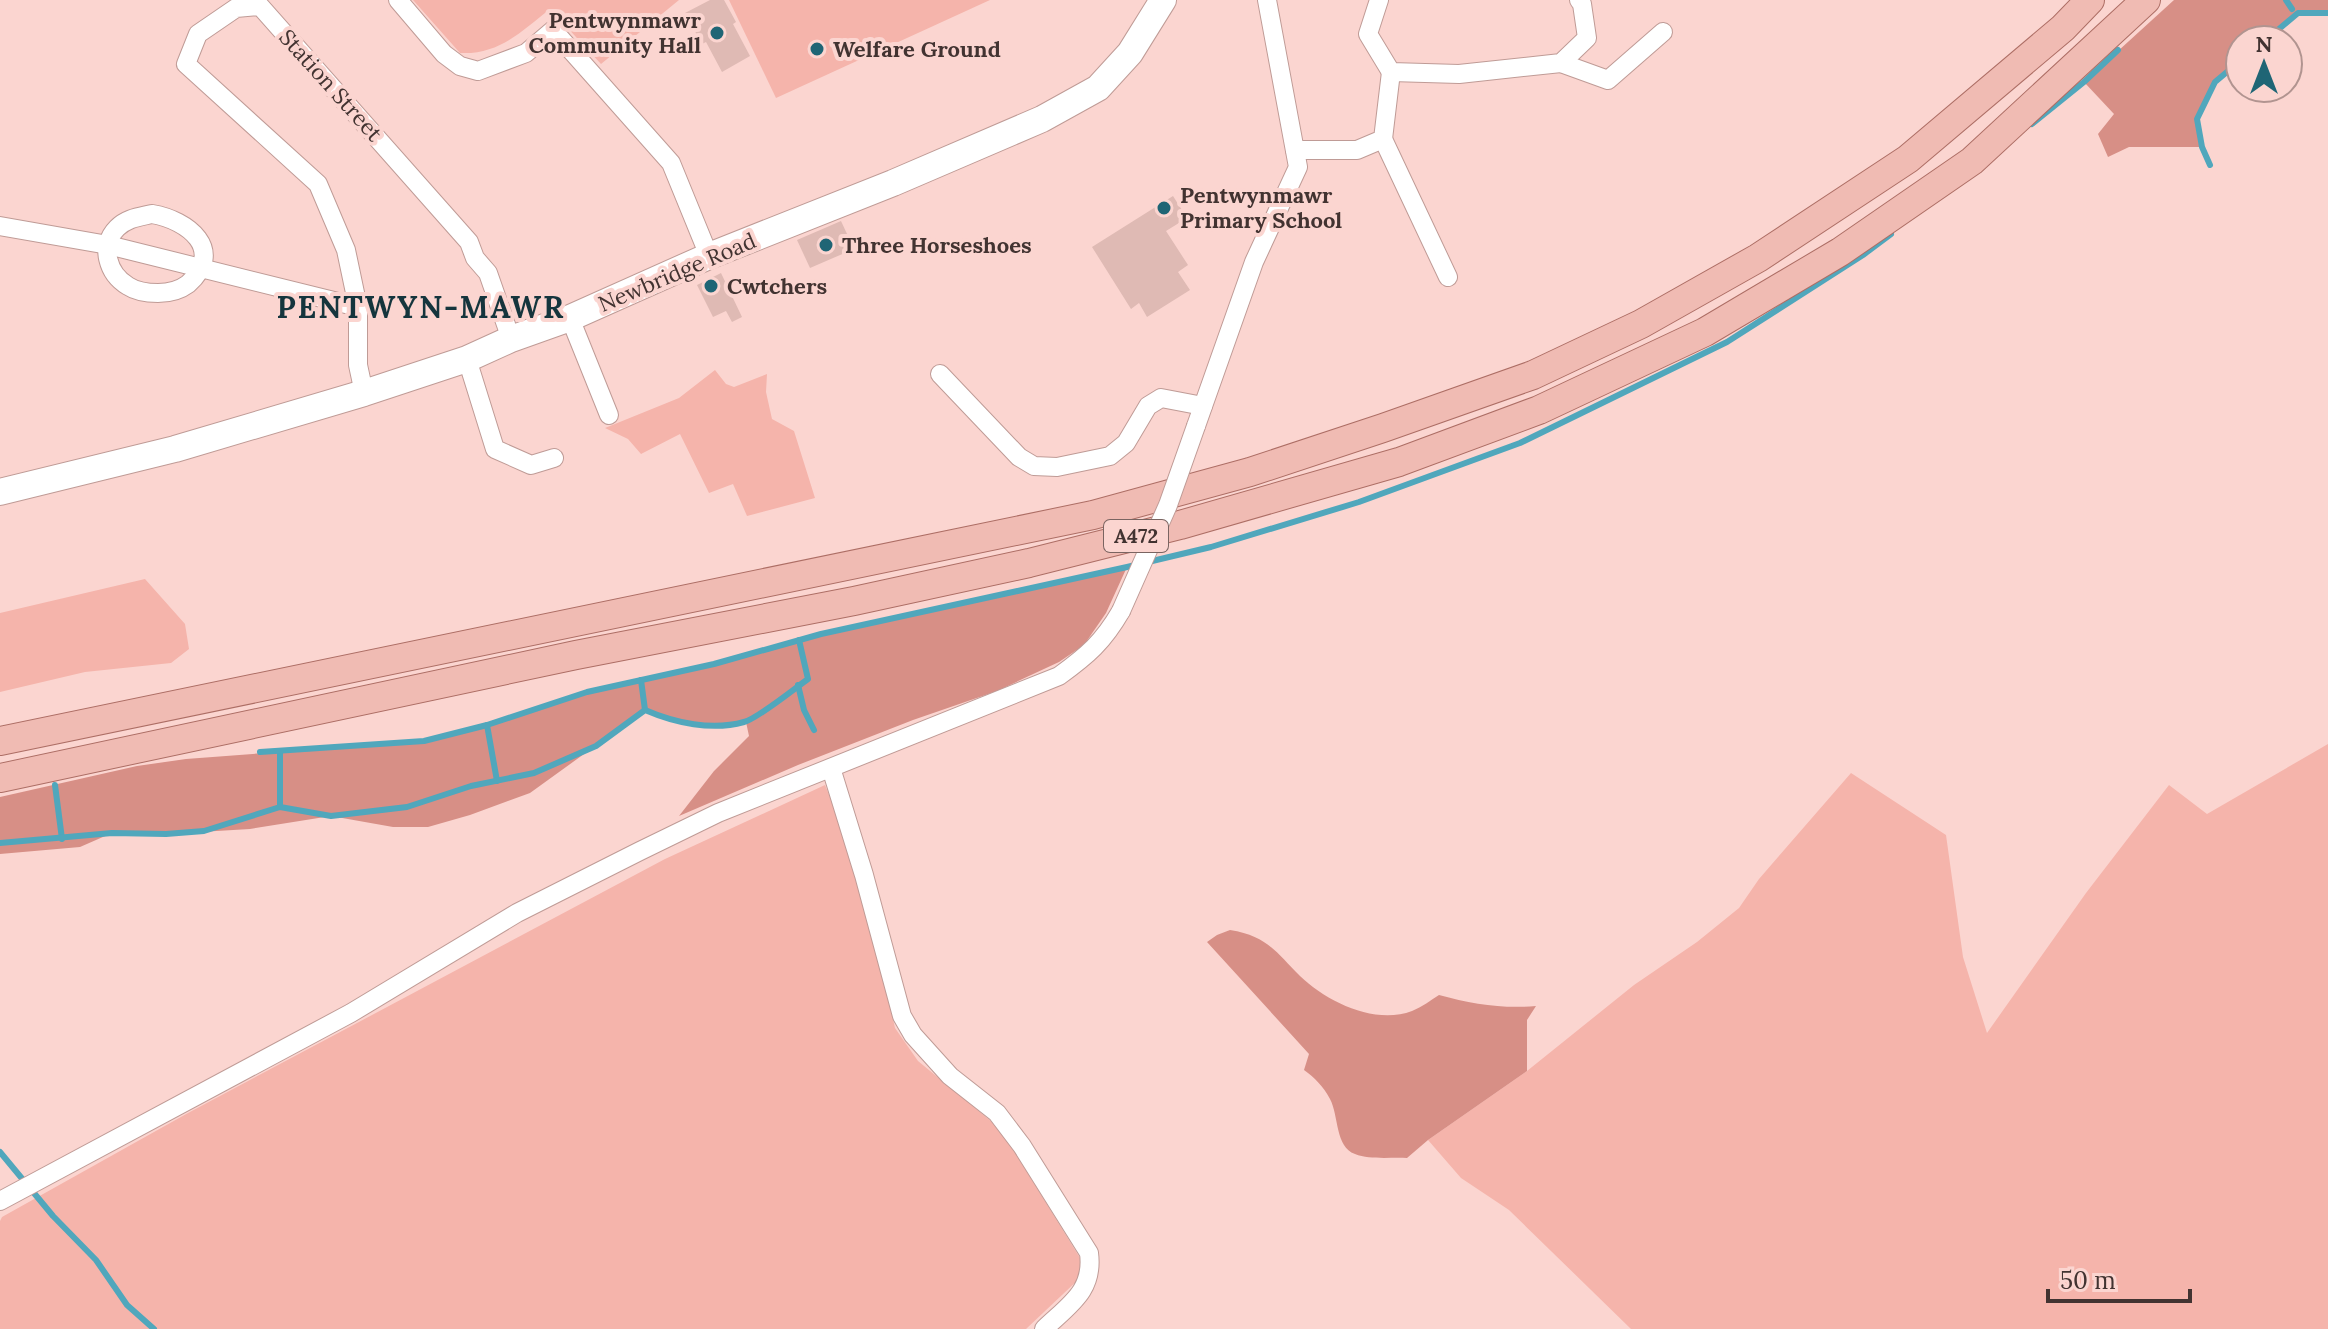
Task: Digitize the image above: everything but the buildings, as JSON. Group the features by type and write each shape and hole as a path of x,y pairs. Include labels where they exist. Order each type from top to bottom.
{"main road":[{"name":"A472","path":"0,741 1093,515 1250,472 1533,375 1641,324 1758,258 1908,159 2063,28 2090,0"},
{"name":"A472","path":"0,778 576,655 854,601 1029,563 1180,525 1413,457 1539,410 1705,332 1840,252 1972,161 2146,0"}],"street":[{"path":"398,0 444,54 460,66 478,71 526,53 553,30 671,163 709,256"},
{"name":"Newbridge Road","path":"0,492 175,449 467,359 570,318 709,256 893,183 1028,125 1098,88 1130,53 1163,0"},
{"path":"0,1201 351,1013 517,913 718,813 1059,676 1084,658 1107,635 1121,611 1168,505 1254,262 1298,167 1267,0"},
{"path":"1379,0 1368,34 1391,72 1383,139 1448,277"},
{"path":"1561,63 1587,38 1579,0"},
{"name":"Station Street","path":"364,393 358,365 358,307 346,250 318,184 186,64 198,34 236,8 266,3 469,242 475,258 488,273 511,339"},
{"path":"1391,72 1459,74 1561,63 1608,80 1663,32"},
{"path":"1295,150 1357,150 1383,139"},
{"path":"152,214 169,217 186,226 198,240 204,252 202,267 186,286 167,293 146,293 128,286 114,273 107,259 108,245 116,229 131,218 152,214"},
{"path":"0,226 108,245 358,307"},
{"path":"570,318 609,415"},
{"path":"467,359 495,449 531,465 554,458"},
{"path":"940,374 1019,457 1034,466 1057,467 1110,456 1126,443 1148,406 1161,398 1203,406"},
{"path":"831,768 861,862 902,1016 913,1035 950,1076 997,1113 1022,1146 1089,1253 1091,1269 1080,1295 1044,1329"}],"shaded area":[{"path":"413,0 679,0 601,64 550,9 498,46 474,53 460,53"},
{"name":"Welfare Ground","path":"729,0 990,0 776,98"},
{"path":"2174,0 2328,0 2328,13 2298,13 2285,24 2224,24 2224,74 2215,82 2197,119 2202,147 2129,147 2108,157 2098,134 2114,114 2084,82"},
{"path":"715,370 726,384 734,387 767,374 766,392 772,419 794,431 815,498 747,516 733,484 709,493 680,434 641,454 628,439 605,428 679,398"},
{"path":"1127,567 1106,613 1084,645 1059,662 997,691 798,765 679,816 714,771 749,736 746,722 695,724 671,720 645,710 530,793 428,827 393,827 331,816 250,829 166,834 112,833 80,847 0,854 0,797 137,766 186,759 424,741 487,725 587,692 714,664 821,634"},
{"path":"145,579 185,624 189,649 171,663 85,672 0,692 0,613"},
{"path":"2328,744 2328,1329 1631,1329 1509,1210 1461,1178 1428,1140 1527,1071 1634,985 1697,942 1739,908 1759,879 1851,773 1946,835 1963,957 1987,1033 2086,893 2169,785 2207,814"},
{"path":"825,785 842,826 880,960 895,1028 918,1061 992,1122 1013,1149 1080,1258 1080,1278 1026,1329 0,1329 2,1217 188,1113 665,859"},
{"path":"1230,930 1262,941 1311,986 1338,1002 1367,1013 1398,1015 1412,1011 1439,995 1488,1005 1536,1006 1527,1020 1527,1071 1407,1158 1374,1158 1355,1154 1344,1145 1327,1094 1304,1070 1309,1054 1207,942"}],"waterway":[{"path":"2286,0 2292,9"},
{"path":"2285,24 2298,13 2328,13"},
{"path":"2032,124 2118,50"},
{"path":"2210,165 2202,147 2197,119 2215,82 2224,74"},
{"path":"260,752 424,741 487,725 587,692 714,664 821,634 1211,547 1359,502 1520,443 1727,342 1891,234"},
{"path":"0,843 112,833 204,831 280,807 331,816 407,807 471,786 534,773 596,746 645,710 694,724 719,726 744,722 808,679 799,640"},
{"path":"641,680 645,710"},
{"path":"798,685 804,710 814,730"},
{"path":"487,725 497,781"},
{"path":"280,751 280,807"},
{"path":"55,785 62,839"},
{"path":"0,1152 53,1216 96,1260 127,1305 154,1329"}],"place":[{"name":"Pentwynmawr Community Hall","path":"717,33"},
{"name":"Welfare Ground","path":"817,49"},
{"name":"Pentwynmawr Primary School","path":"1164,208"},
{"name":"Three Horseshoes","path":"826,245"},
{"name":"Cwtchers","path":"711,286"}],"district":[{"name":"PENTWYN-MAWR","path":"421,308"}]}
